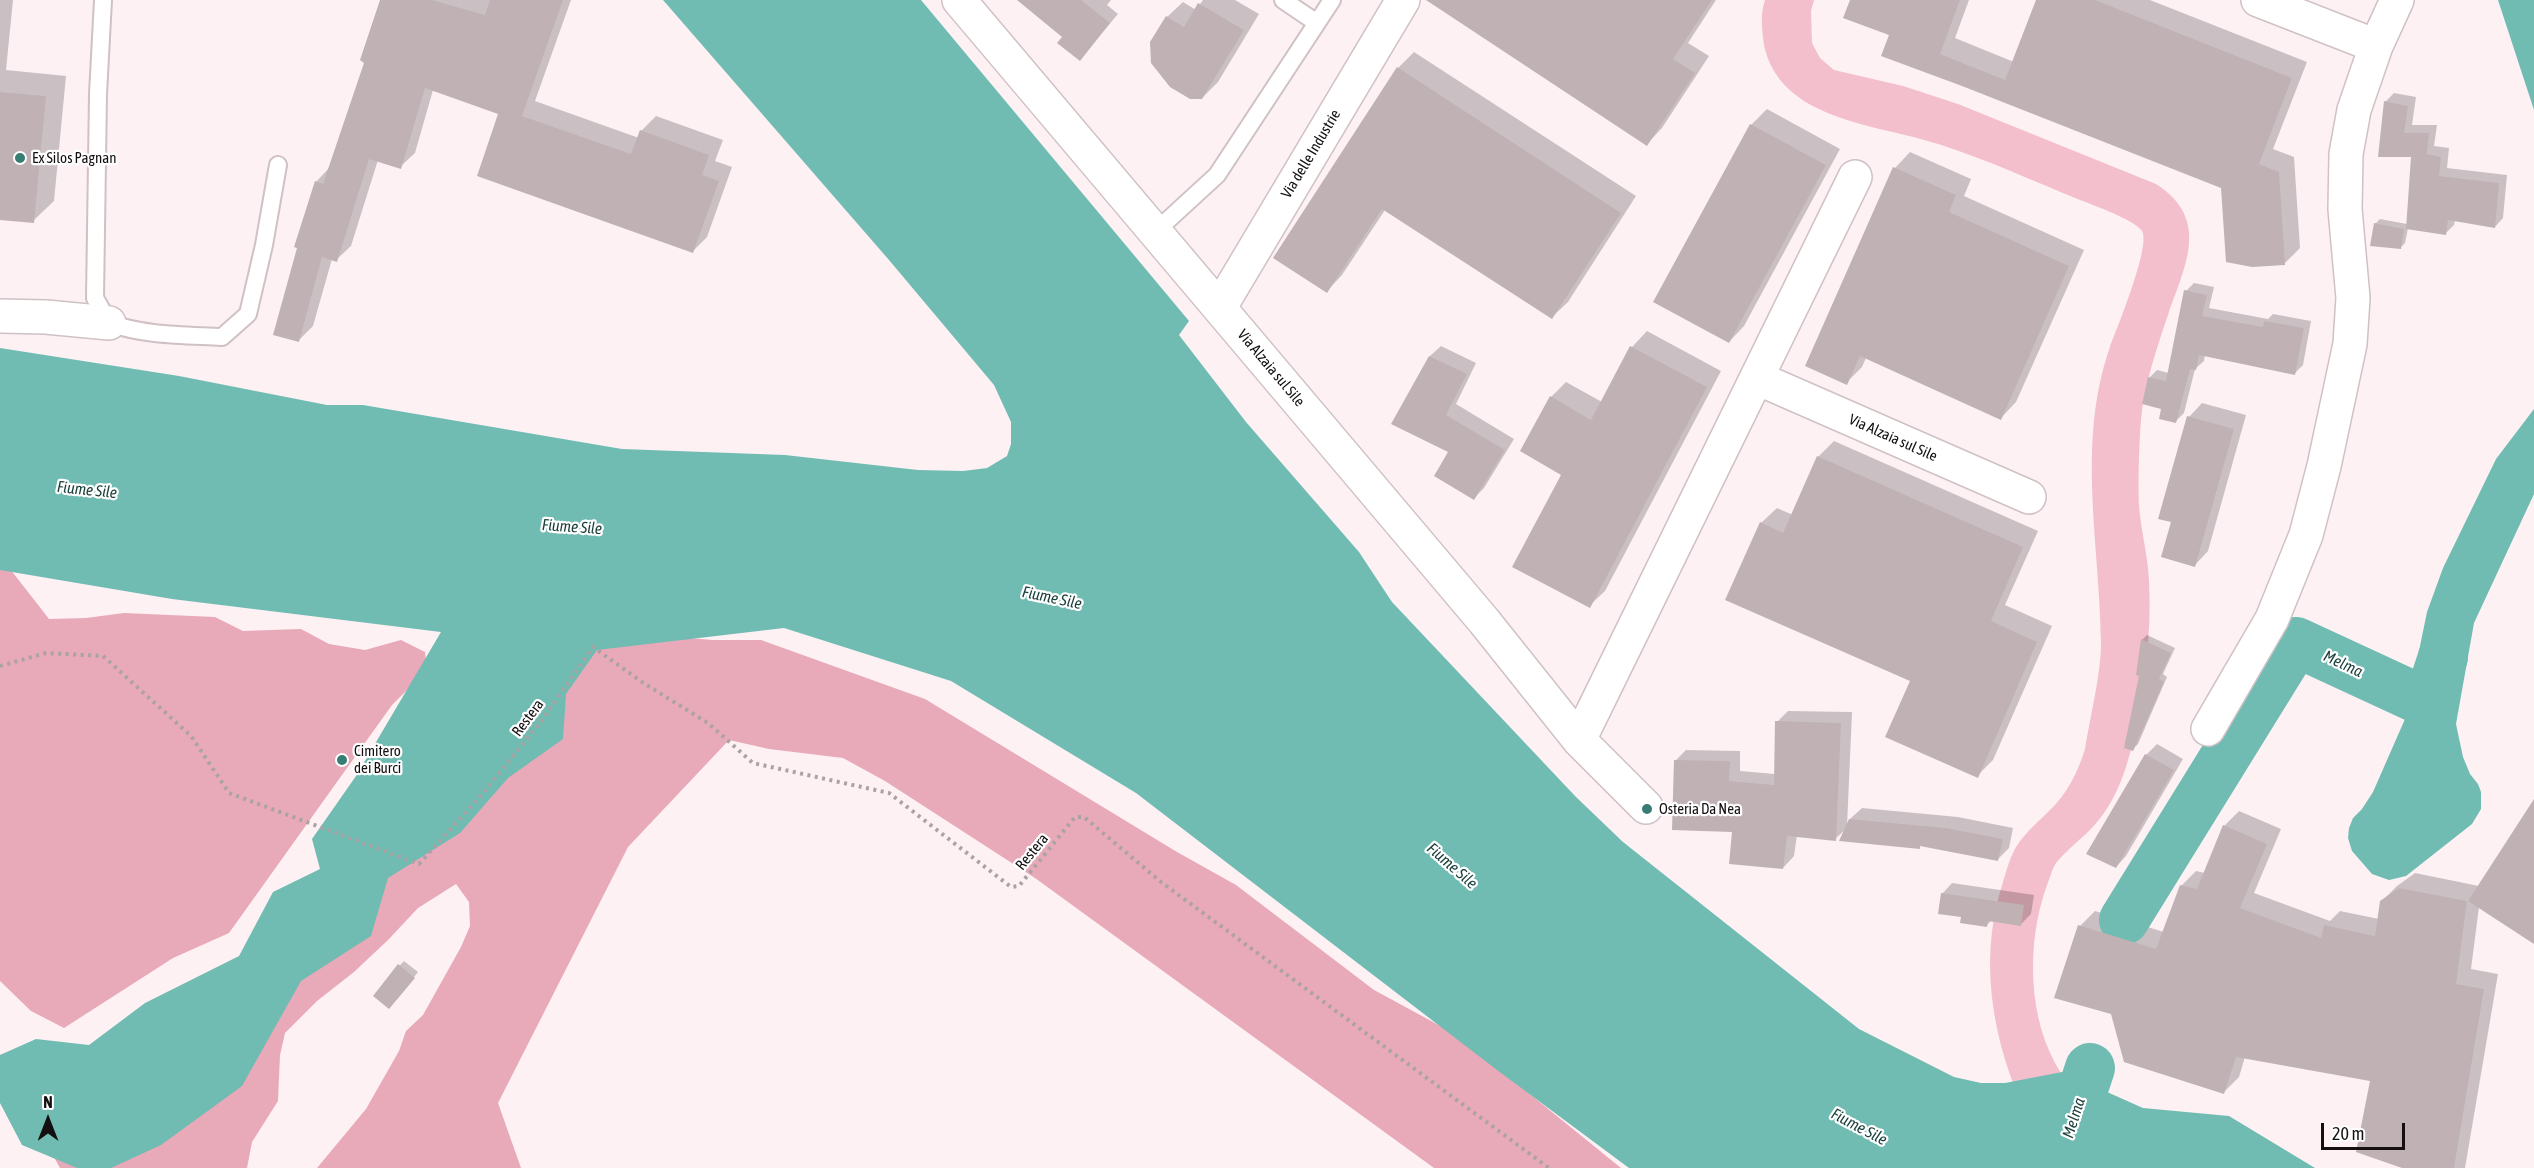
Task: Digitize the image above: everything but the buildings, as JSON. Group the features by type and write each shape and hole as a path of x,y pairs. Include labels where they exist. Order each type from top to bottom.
{"street":[{"name":"Via Alzaia sul Sile","path":"959,0 1484,621 1579,741 1646,807"},
{"name":"Via delle Industrie","path":"1220,307 1403,0"},
{"path":"2258,0 2376,46"},
{"path":"2208,729 2272,619 2306,535 2324,466 2350,344 2353,298 2344,209 2346,154 2354,110 2376,46 2397,0"},
{"path":"1579,741 1855,177"},
{"path":"0,316 46,316 109,323"},
{"name":"Via Alzaia sul Sile","path":"1757,378 2029,497"}],"lane":[{"path":"103,0 98,94 95,298 109,323 129,330 159,334 222,336 248,314 264,245 278,165"},
{"path":"1283,0 1317,23"},
{"path":"1156,231 1217,175 1332,0"}],"path":[{"name":"Restera","path":"0,666 46,653 103,656 191,736 229,793 419,864 483,793 535,729 593,647 645,684 708,723 753,763 889,793 1011,887 1019,886 1075,817 1084,817 1161,882 1549,1168"}],"shaded area":[{"path":"1765,0 1814,0 1811,11 1812,43 1820,58 1834,70 1903,86 1958,104 2156,184 2173,198 2183,212 2188,228 2189,244 2186,261 2155,355 2142,408 2139,506 2150,602 2144,682 2133,741 2122,779 2111,802 2096,823 2055,865 2040,908 2036,931 2033,981 2036,1006 2050,1052 2061,1073 2013,1083 1993,1009 1990,958 1992,933 1996,907 2013,853 2025,835 2066,790 2085,749 2101,656 2092,494 2094,420 2100,383 2110,347 2138,269 2142,253 2142,231 2131,222 2113,213 1974,156 1834,116 1810,104 1789,90 1774,70 1763,40 1762,17"},
{"path":"0,564 7,565 49,619 86,618 124,613 215,617 243,631 301,629 329,644 365,650 401,640 425,652 427,670 392,705 229,933 173,958 64,1028 31,1011 0,981"},
{"path":"666,636 712,640 761,640 925,699 1177,852 1236,885 1374,990 1457,1035 1621,1168 1434,1168 1035,878 885,781 843,758 769,749 729,740 628,847 498,1103 521,1168 317,1168 366,1109 399,1051 406,1031 423,1015 461,947 470,926 469,902 456,884 418,908 354,972 317,1001 285,1033 280,1055 278,1101 252,1142 247,1168 60,1168 50,1150 112,1137 534,646"}],"water":[{"name":"Fiume Sile","path":"663,0 921,0 1189,321 1179,335 1246,422 1359,552 1392,602 1576,797 1623,842 1859,1029 1954,1077 1981,1083 2005,1083 2062,1072 2143,1108 2229,1116 2315,1168 1629,1168 1497,1070 1136,793 951,681 784,628 597,650 566,694 563,739 508,778 460,833 388,878 371,936 301,981 242,1086 161,1145 111,1168 77,1168 22,1145 0,1103 0,1055 36,1039 89,1045 145,1003 239,956 273,892 320,869 312,839 356,776 441,632 172,599 0,570 0,348 179,376 327,405 363,405 622,449 785,455 918,470 963,471 987,468 1007,456 1011,444 1011,422 994,385 889,260"},
{"path":"2498,0 2534,0 2534,110"},
{"path":"2534,409 2534,494 2474,623 2456,724 2463,757 2481,792 2481,809 2472,824 2406,876 2389,880 2372,874 2352,851 2348,838 2349,828 2353,818 2373,792 2405,719 2427,612 2443,568 2496,459"}],"waterway":[{"name":"Melma","path":"2124,920 2296,642 2428,703 2443,657"},
{"name":"Melma","path":"2057,1168 2090,1068"}],"place":[{"name":"Ex Silos Pagnan","path":"20,158"},
{"name":"Cimitero dei Burci","path":"342,760"},
{"name":"Osteria Da Nea","path":"1647,809"}]}
